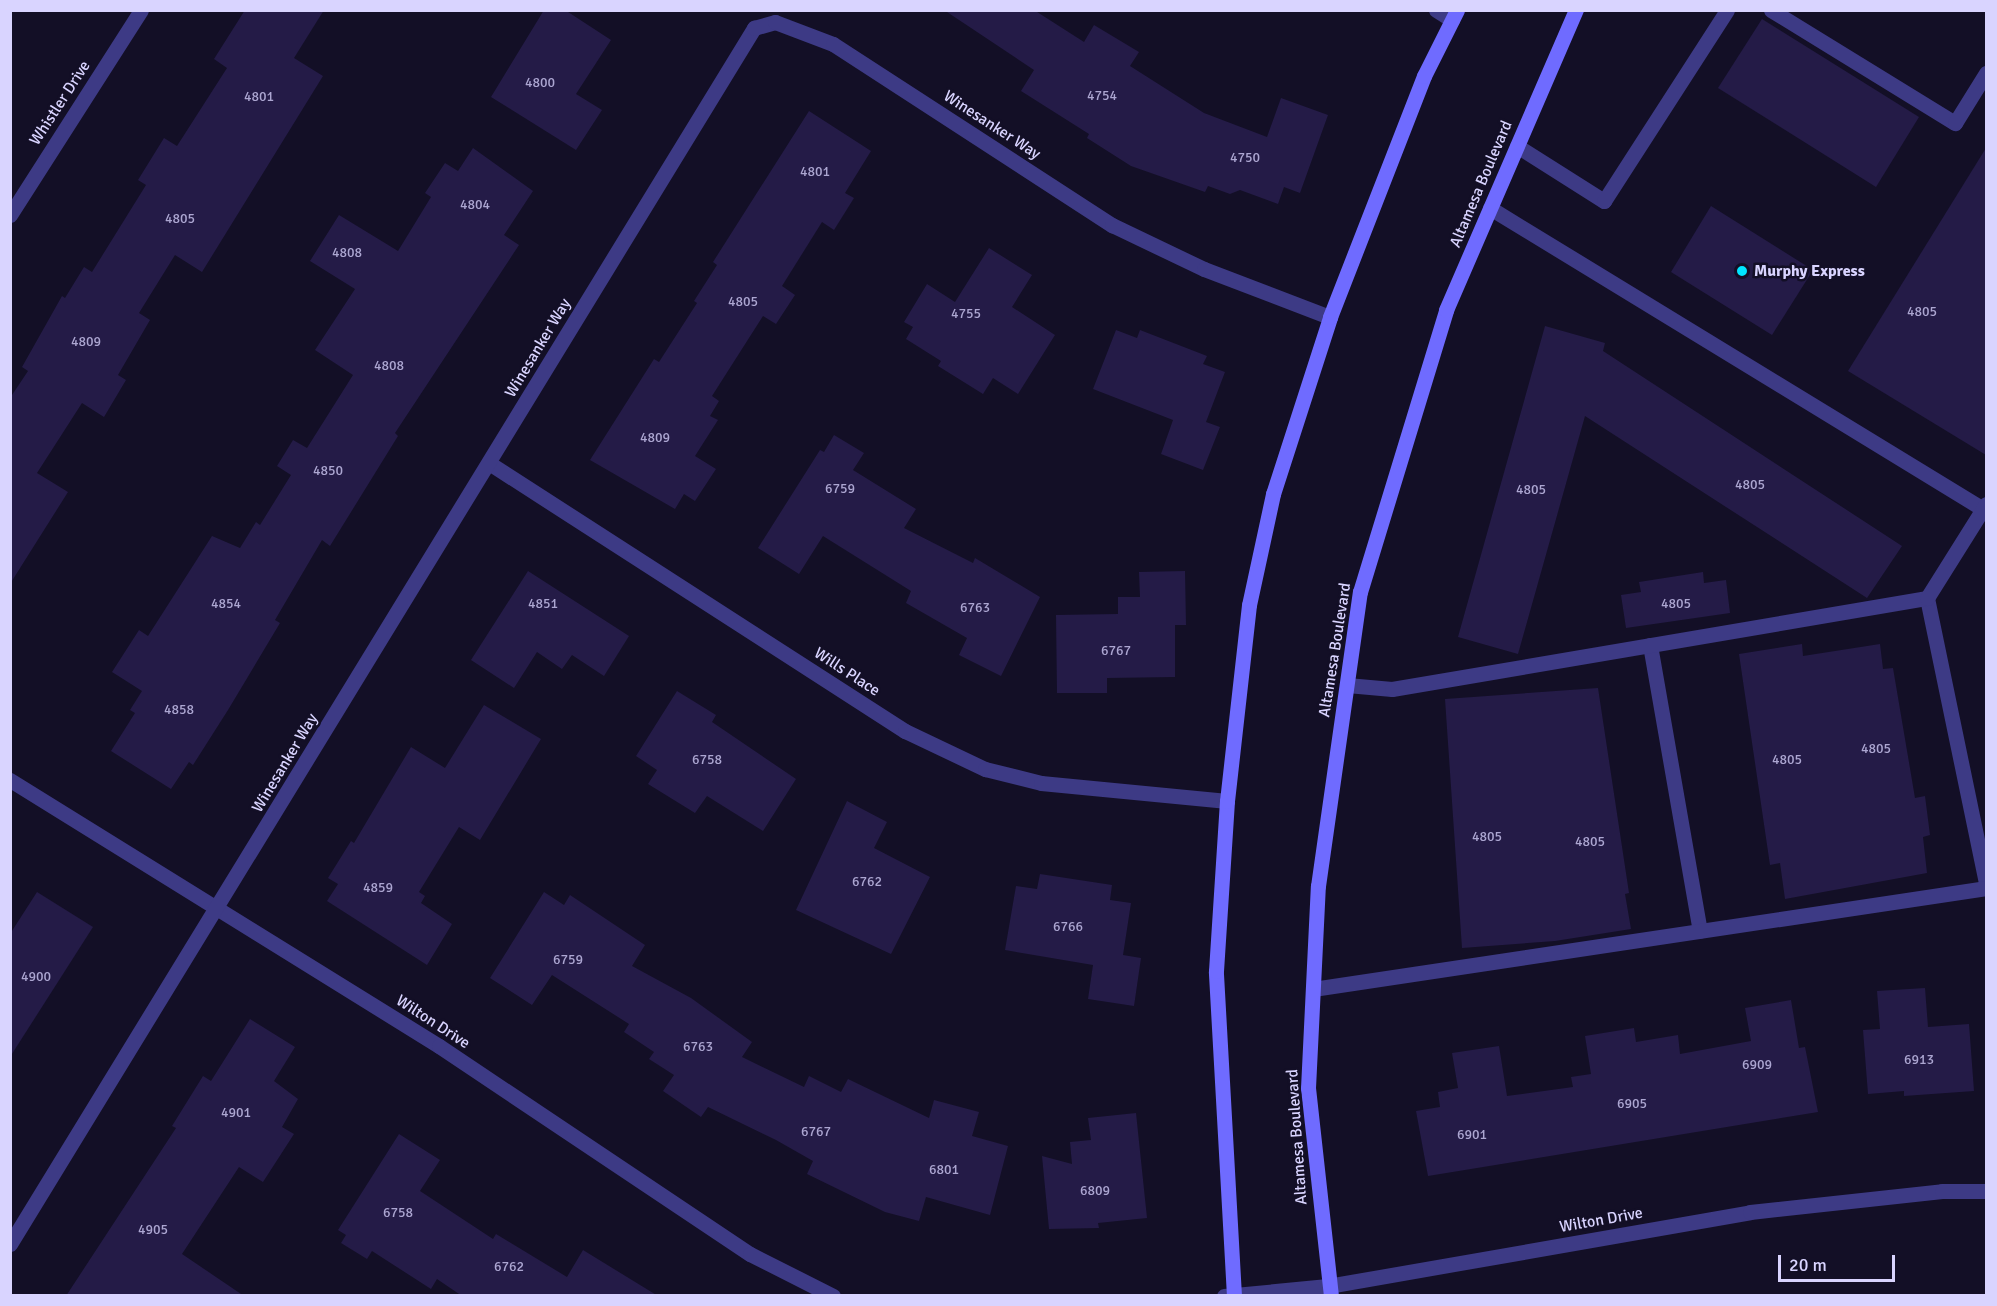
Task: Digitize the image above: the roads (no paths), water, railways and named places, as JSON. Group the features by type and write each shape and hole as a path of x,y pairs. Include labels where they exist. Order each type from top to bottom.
{"main road":[{"name":"Altamesa Boulevard","path":"1330,1291 1308,1088 1312,989 1318,886 1360,592 1446,310 1576,10"},
{"path":"1230,1295 1216,971 1227,801 1250,606 1270,506 1330,316 1424,76 1454,15"}],"street":[{"name":"Whistler Drive","path":"10,215 141,10"},
{"path":"1436,10 1454,15"},
{"path":"1517,146 1604,201 1727,10"},
{"path":"1771,10 1955,123 1986,73"},
{"name":"Winesanker Way","path":"10,1244 218,908 754,28 776,21 833,44 1112,225 1204,269 1330,316"},
{"path":"1490,208 1985,506 1927,598 1986,883"},
{"name":"Wills Place","path":"489,463 905,731 985,769 1041,783 1227,801"},
{"path":"1347,685 1392,689 1927,598"},
{"path":"1650,645 1700,931"},
{"name":"Wilton Drive","path":"10,780 439,1046 750,1254 833,1296"},
{"path":"1312,989 1986,888"},
{"name":"Wilton Drive","path":"1230,1295 1330,1291 1750,1212 1942,1191 1986,1191"}],"place":[{"name":"Murphy Express","path":"1742,271"}]}
